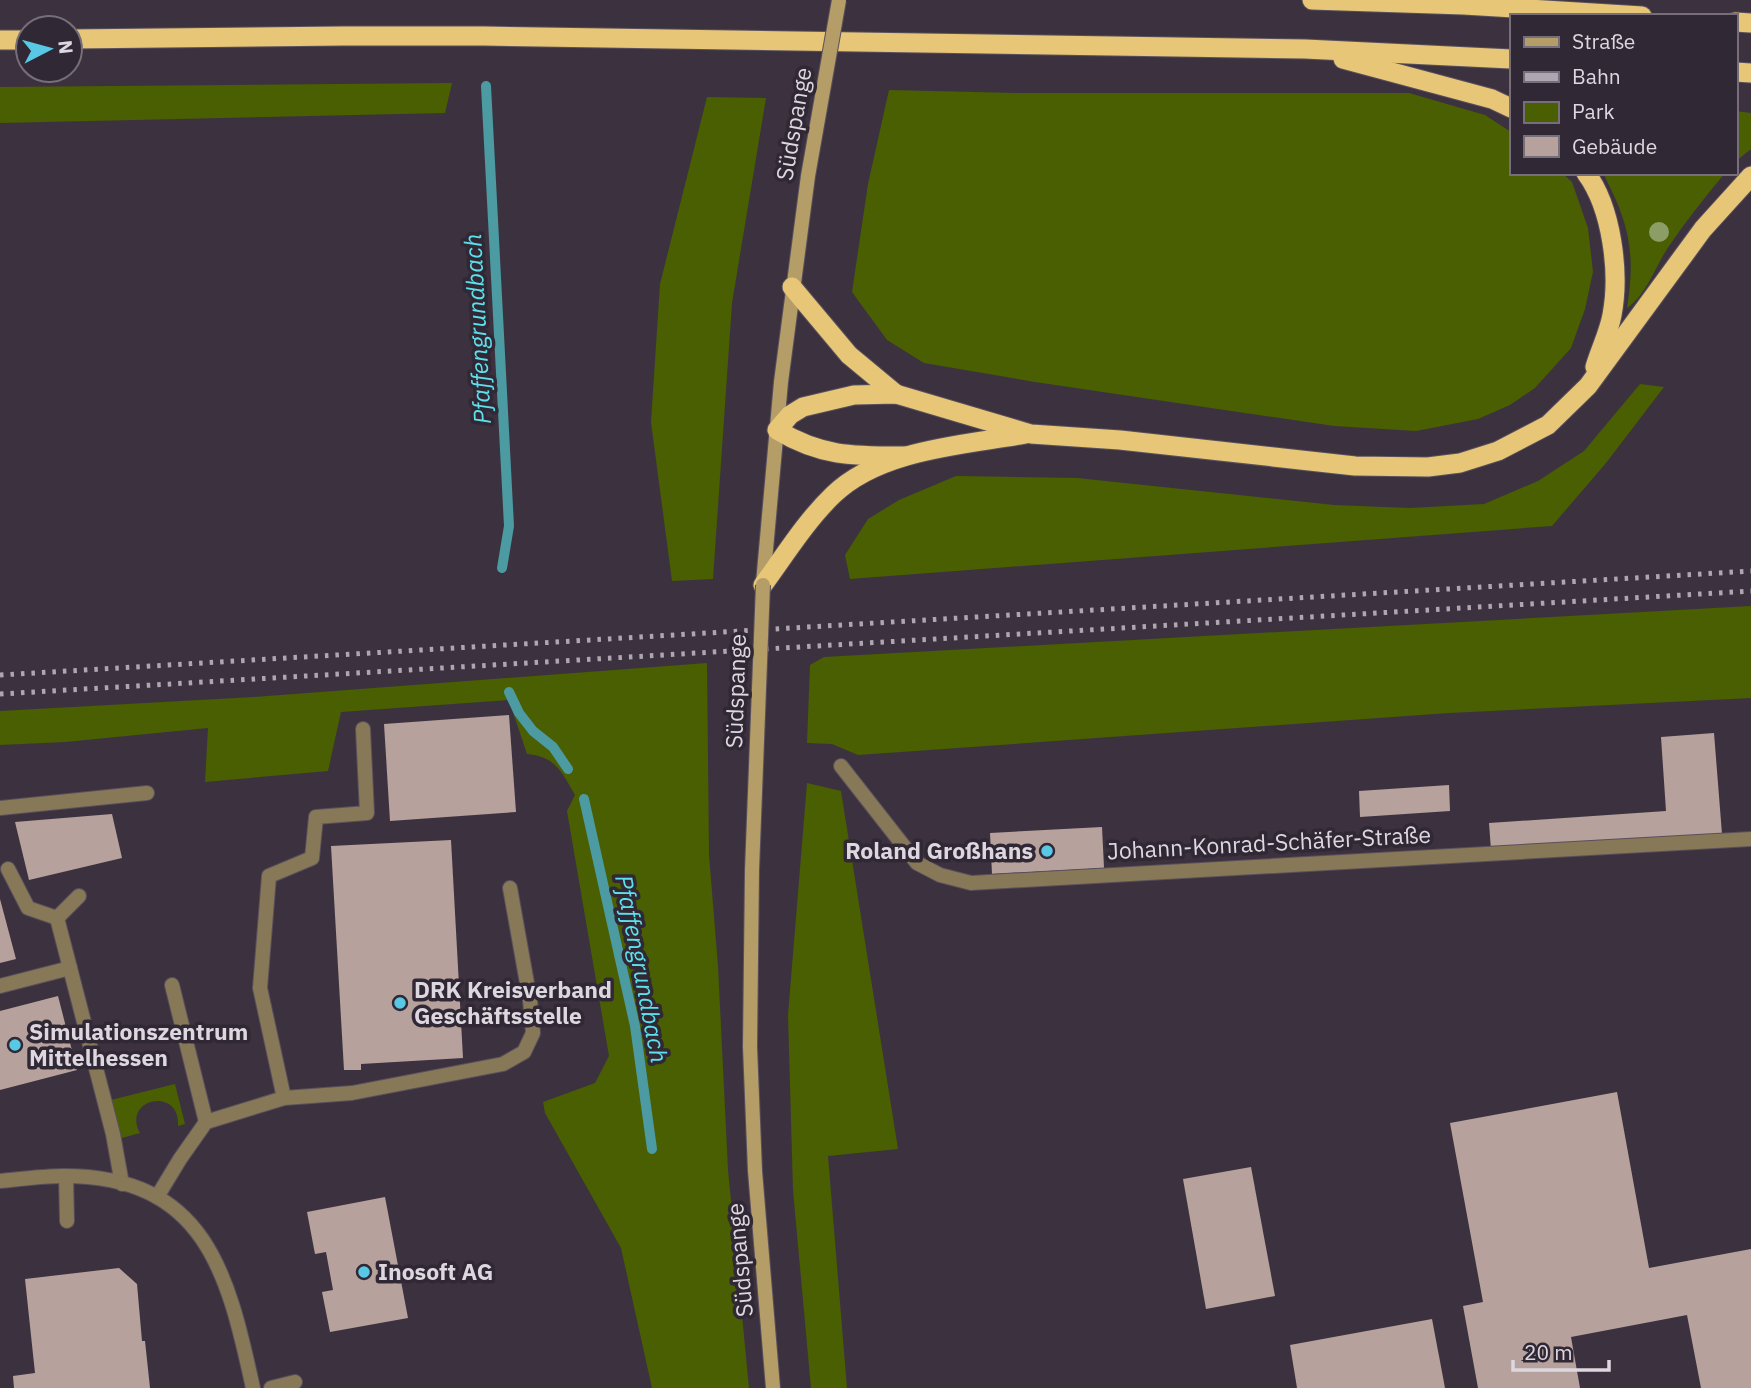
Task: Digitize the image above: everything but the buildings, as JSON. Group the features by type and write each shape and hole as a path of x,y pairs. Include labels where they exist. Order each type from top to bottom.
{"highway":[{"path":"1312,0 1464,5 1610,14"},
{"path":"84,39 471,36 1305,49 1510,59"},
{"path":"1305,49 1492,99 1510,108"},
{"path":"1587,175 1608,218 1614,261 1612,315 1588,386"},
{"path":"1031,433 905,456 855,456 829,453 800,444 776,430 790,415 803,407 854,395 897,394 1031,433 1355,466 1428,467 1460,463 1520,441 1548,425 1588,386 1703,229 1751,176"},
{"path":"792,287 860,366 897,394"},
{"path":"763,584 834,494 864,472 905,456"}],"main road":[{"name":"Südspange","path":"773,1388 755,1171 749,983 763,584 792,287 808,176 839,0"}],"street":[{"path":"284,1098 260,988 269,876 312,858 316,817 367,813 363,729"},
{"name":"Johann-Konrad-Schäfer-Straße","path":"841,766 917,863 940,875 971,883 1751,839"},
{"path":"0,808 147,793"},
{"path":"8,869 28,908 57,918"},
{"path":"157,1197 206,1122 284,1098 352,1093 503,1064 524,1052 533,1033 530,1000 510,888"},
{"path":"57,918 79,896"},
{"path":"57,918 113,1135 122,1184"},
{"path":"0,986 70,968"},
{"path":"172,985 206,1122"},
{"path":"66,1176 67,1221"},
{"path":"0,1181 66,1176 97,1178 157,1197 176,1209 192,1225 219,1268 232,1299 253,1388"},
{"path":"271,1388 295,1382"}],"green space":[{"path":"452,83 445,113 0,123 0,87"},
{"path":"889,90 1016,93 1409,93 1485,115 1510,131 1510,175 1564,175 1572,182 1588,228 1593,272 1585,309 1571,348 1535,388 1510,405 1478,419 1416,431 1334,426 924,363 887,340 852,292 868,184"},
{"path":"707,97 766,98 732,303 713,579 672,581 651,422 660,284"},
{"path":"1737,111 1751,113 1751,149 1737,160"},
{"path":"1604,175 1723,175 1674,239 1640,296 1627,308 1630,254 1619,207"},
{"path":"1640,384 1664,387 1606,463 1552,526 850,579 845,555 868,519 899,500 956,476 1077,478 1334,505 1410,508 1484,504 1538,481 1584,451"},
{"path":"1751,606 1751,698 1449,713 858,755 832,744 807,743 810,665 824,657"},
{"path":"707,663 709,855 718,966 728,1170 749,1388 652,1388 621,1248 545,1113 543,1102 595,1083 609,1056 567,811 575,795 557,767 545,758 527,754 509,700 341,712 328,771 205,782 208,728 65,742 0,745 0,711 254,697"},
{"path":"807,783 841,791 898,1149 828,1156 847,1388 811,1388 793,1190 788,1015"},
{"path":"175,1084 185,1124 178,1126 176,1113 171,1105 153,1101 138,1112 136,1121 140,1133 122,1138 111,1100"}],"waterway":[{"name":"Pfaffengrundbach","path":"486,86 509,526 502,568"},
{"name":"Pfaffengrundbach","path":"509,692 519,713 533,731 553,747 568,769"},
{"name":"Pfaffengrundbach","path":"584,799 635,1026 652,1149"}],"railway":[{"path":"0,675 1751,571"},
{"path":"0,694 1751,591"}],"place":[{"name":"Roland Großhans","path":"1047,851"},
{"name":"DRK Kreisverband Geschäftsstelle","path":"400,1003"},
{"name":"Simulationszentrum Mittelhessen","path":"15,1045"},
{"name":"Inosoft AG","path":"364,1272"}]}
